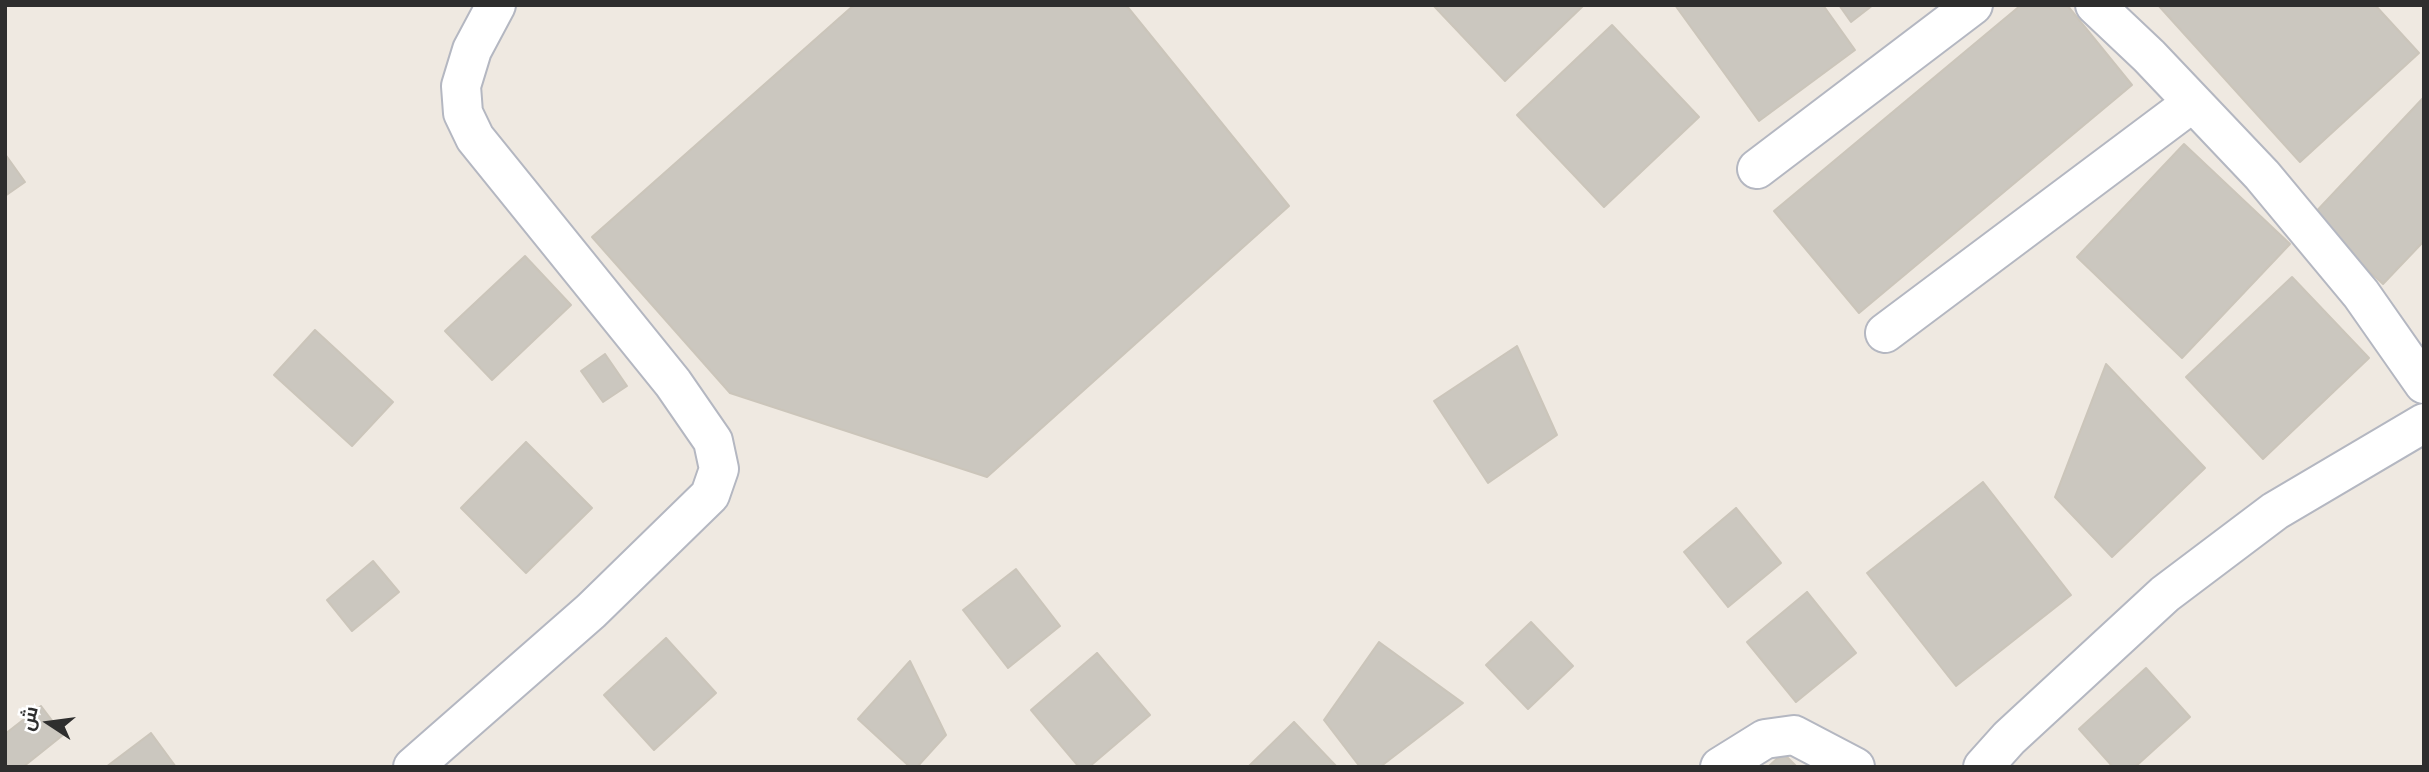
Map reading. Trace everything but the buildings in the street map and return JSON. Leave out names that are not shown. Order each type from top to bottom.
[{"type":"street","points":[[413,767],[601,601],[710,495],[719,469],[713,441],[673,383],[475,138],[463,113],[461,86],[472,51],[496,5]]},
{"type":"street","points":[[1757,169],[1973,5]]},
{"type":"street","points":[[2095,5],[2149,56],[2262,174],[2361,294],[2424,384]]},
{"type":"street","points":[[1885,332],[2192,103]]},
{"type":"street","points":[[1983,767],[2010,738],[2165,594],[2275,511],[2424,423]]},
{"type":"street","points":[[1720,767],[1765,739],[1794,735],[1855,767]]}]
